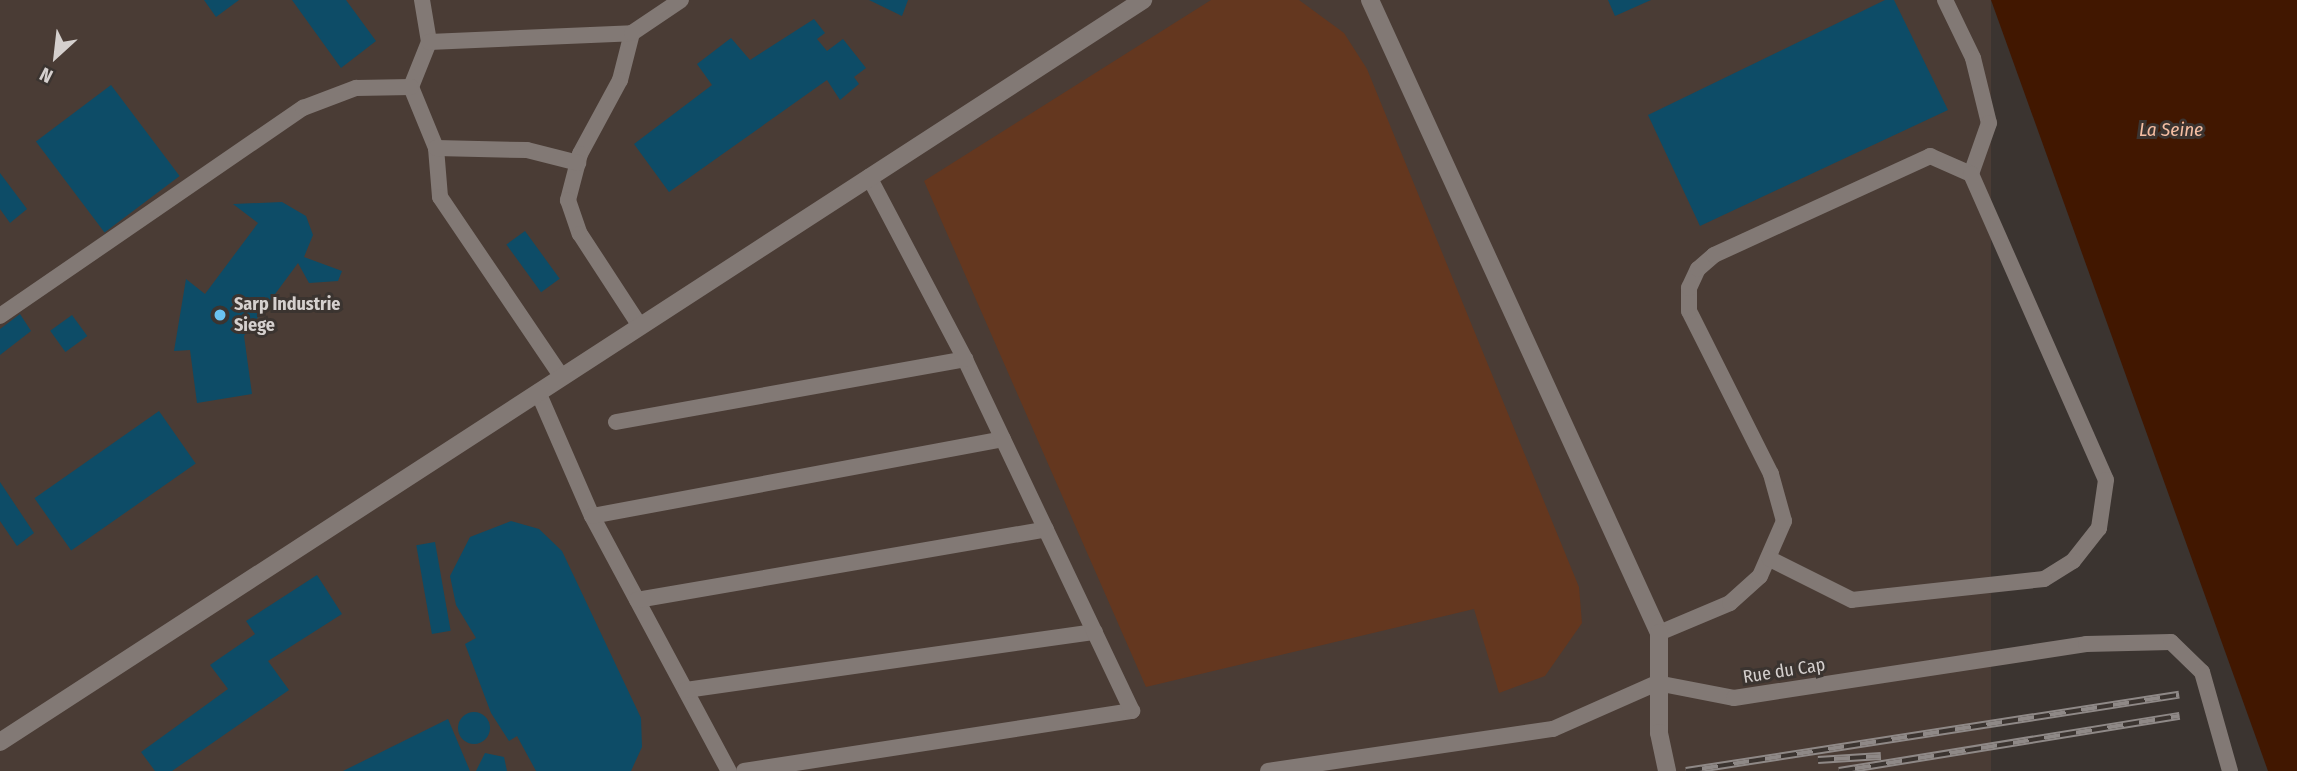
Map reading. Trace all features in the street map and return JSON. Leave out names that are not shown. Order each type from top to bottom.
[{"type":"street","points":[[0,743],[1143,0]]},
{"type":"street","points":[[1370,0],[1659,633],[1657,683],[1667,771]]},
{"type":"lane","points":[[422,0],[429,42],[411,87],[436,148],[440,197],[562,377]]},
{"type":"lane","points":[[429,42],[632,33],[681,0]]},
{"type":"lane","points":[[1945,0],[1973,58],[1989,123],[1971,174]]},
{"type":"lane","points":[[632,33],[620,80],[578,163],[568,200],[580,234],[640,326]]},
{"type":"lane","points":[[0,316],[303,108],[356,88],[411,87]]},
{"type":"lane","points":[[436,148],[527,150],[578,163]]},
{"type":"lane","points":[[1659,633],[1730,603],[1770,559],[1784,521],[1771,474],[1689,312],[1689,288],[1698,269],[1714,255],[1930,156],[1971,174],[2106,481],[2099,528],[2073,561],[2044,579],[1852,600],[1770,559]]},
{"type":"lane","points":[[744,771],[1132,711],[965,359],[869,177]]},
{"type":"lane","points":[[616,422],[965,359]]},
{"type":"lane","points":[[538,392],[592,516],[729,771]]},
{"type":"lane","points":[[592,516],[1003,439]]},
{"type":"lane","points":[[637,600],[1046,529]]},
{"type":"lane","points":[[686,690],[1095,632]]},
{"type":"lane","name":"Rue du Cap","points":[[1657,683],[1734,698],[2085,644],[2171,642],[2202,672],[2230,771]]},
{"type":"lane","points":[[1268,771],[1553,729],[1657,683]]},
{"type":"shaded area","points":[[0,0],[1991,0],[1991,771],[0,771]]},
{"type":"shaded area","points":[[1211,0],[1299,0],[1344,33],[1367,69],[1579,587],[1582,623],[1545,676],[1499,693],[1474,609],[1146,687],[924,181]]},
{"type":"water","name":"La Seine","points":[[1991,0],[2297,0],[2297,771],[2268,771]]},
{"type":"building","points":[[204,0],[239,0],[216,17]]},
{"type":"building","points":[[292,0],[346,0],[376,41],[341,68]]},
{"type":"building","points":[[869,0],[908,0],[902,16]]},
{"type":"building","points":[[1608,0],[1651,0],[1615,16]]},
{"type":"building","points":[[1885,0],[1894,0],[1948,110],[1700,226],[1648,115]]},
{"type":"building","points":[[814,19],[825,33],[817,39],[827,51],[843,39],[866,68],[854,77],[859,84],[840,100],[827,80],[669,192],[634,144],[712,85],[697,64],[731,38],[750,60]]},
{"type":"building","points":[[111,85],[180,176],[105,233],[36,142]]},
{"type":"building","points":[[0,173],[27,209],[10,223],[0,209]]},
{"type":"building","name":"Sarp Industrie Siege","points":[[282,202],[306,216],[313,235],[304,257],[342,271],[338,281],[309,283],[298,263],[244,336],[252,394],[197,403],[190,350],[174,351],[186,279],[205,294],[258,223],[233,204]]},
{"type":"building","points":[[525,231],[560,279],[541,292],[506,245]]},
{"type":"building","points":[[20,314],[31,331],[0,355],[0,329]]},
{"type":"building","points":[[72,315],[87,336],[65,352],[50,331]]},
{"type":"building","points":[[159,411],[196,463],[71,551],[34,498]]},
{"type":"building","points":[[0,482],[34,533],[17,546],[0,521]]},
{"type":"building","points":[[511,521],[539,529],[562,551],[641,718],[642,747],[631,771],[536,771],[517,736],[509,741],[491,713],[465,644],[476,638],[456,605],[450,576],[470,537]]},
{"type":"building","points":[[435,542],[451,631],[432,634],[416,545]]},
{"type":"building","points":[[317,575],[342,614],[268,661],[289,690],[172,771],[155,771],[141,752],[228,689],[210,665],[255,634],[246,621]]},
{"type":"building","points":[[474,712],[486,716],[490,728],[486,740],[474,744],[462,740],[458,728],[462,716]]},
{"type":"building","points":[[448,719],[470,771],[343,771]]},
{"type":"building","points":[[485,753],[504,757],[507,771],[476,771]]},
{"type":"railway","points":[[1686,771],[2179,695]]},
{"type":"railway","points":[[1839,771],[2180,716]]},
{"type":"railway","points":[[1818,760],[1881,756]]},
{"type":"place","name":"Sarp Industrie Siege","points":[[220,315]]}]
